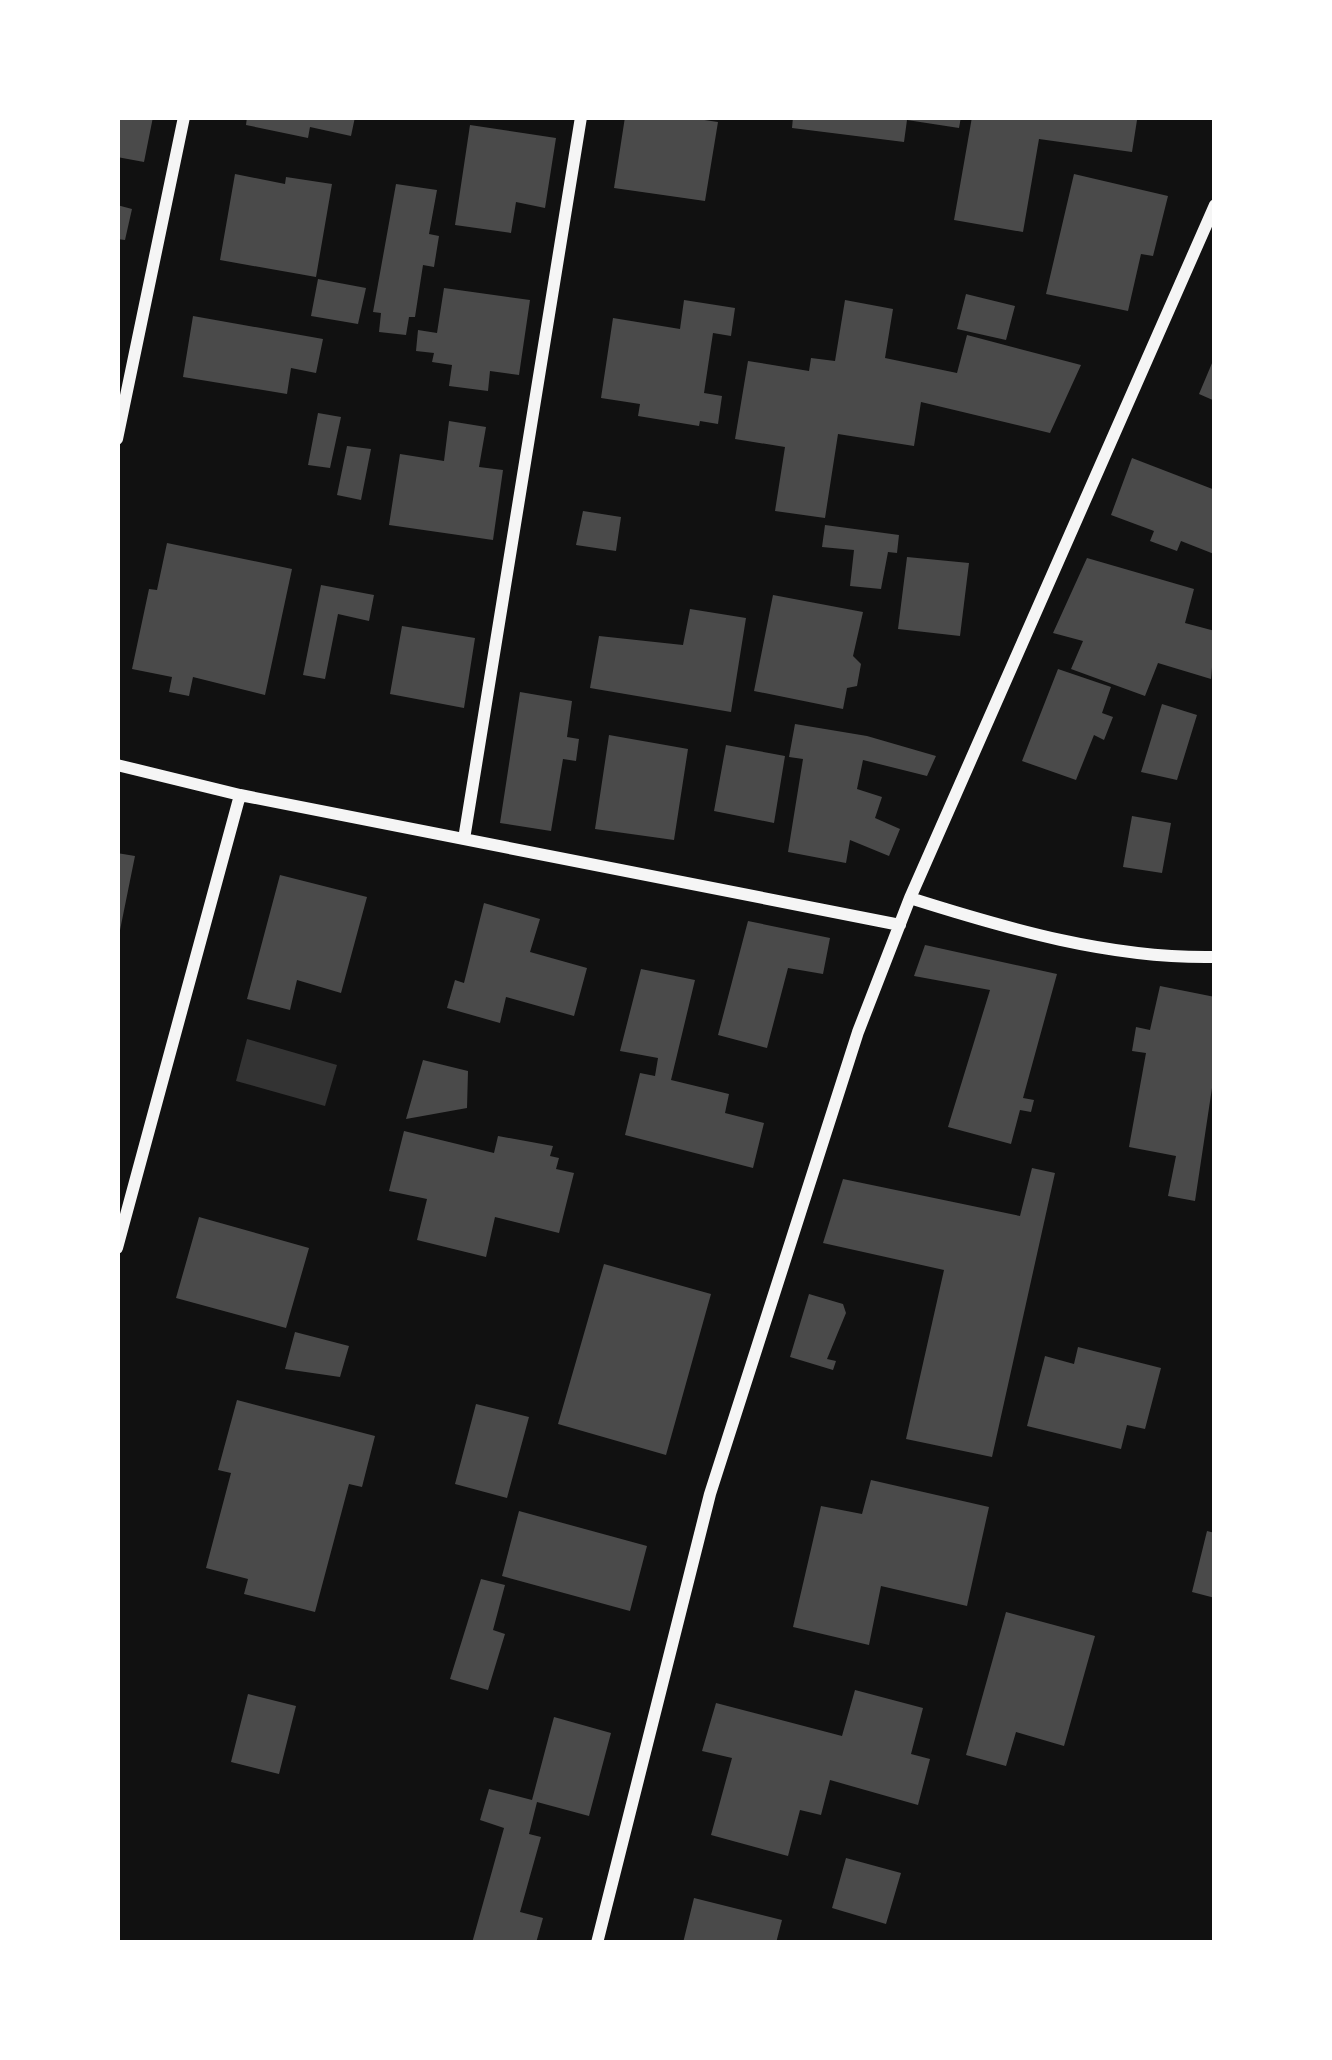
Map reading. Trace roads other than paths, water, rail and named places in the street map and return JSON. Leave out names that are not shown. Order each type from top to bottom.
[{"type":"street","points":[[117,439],[184,117]]},
{"type":"street","points":[[464,839],[581,117]]},
{"type":"street","points":[[597,1943],[710,1494],[834,1102],[910,898],[1215,205]]},
{"type":"street","points":[[117,766],[240,795],[900,925]]},
{"type":"street","points":[[117,1248],[240,795]]},
{"type":"street","points":[[910,898],[1081,944],[1153,955],[1215,957]]}]
